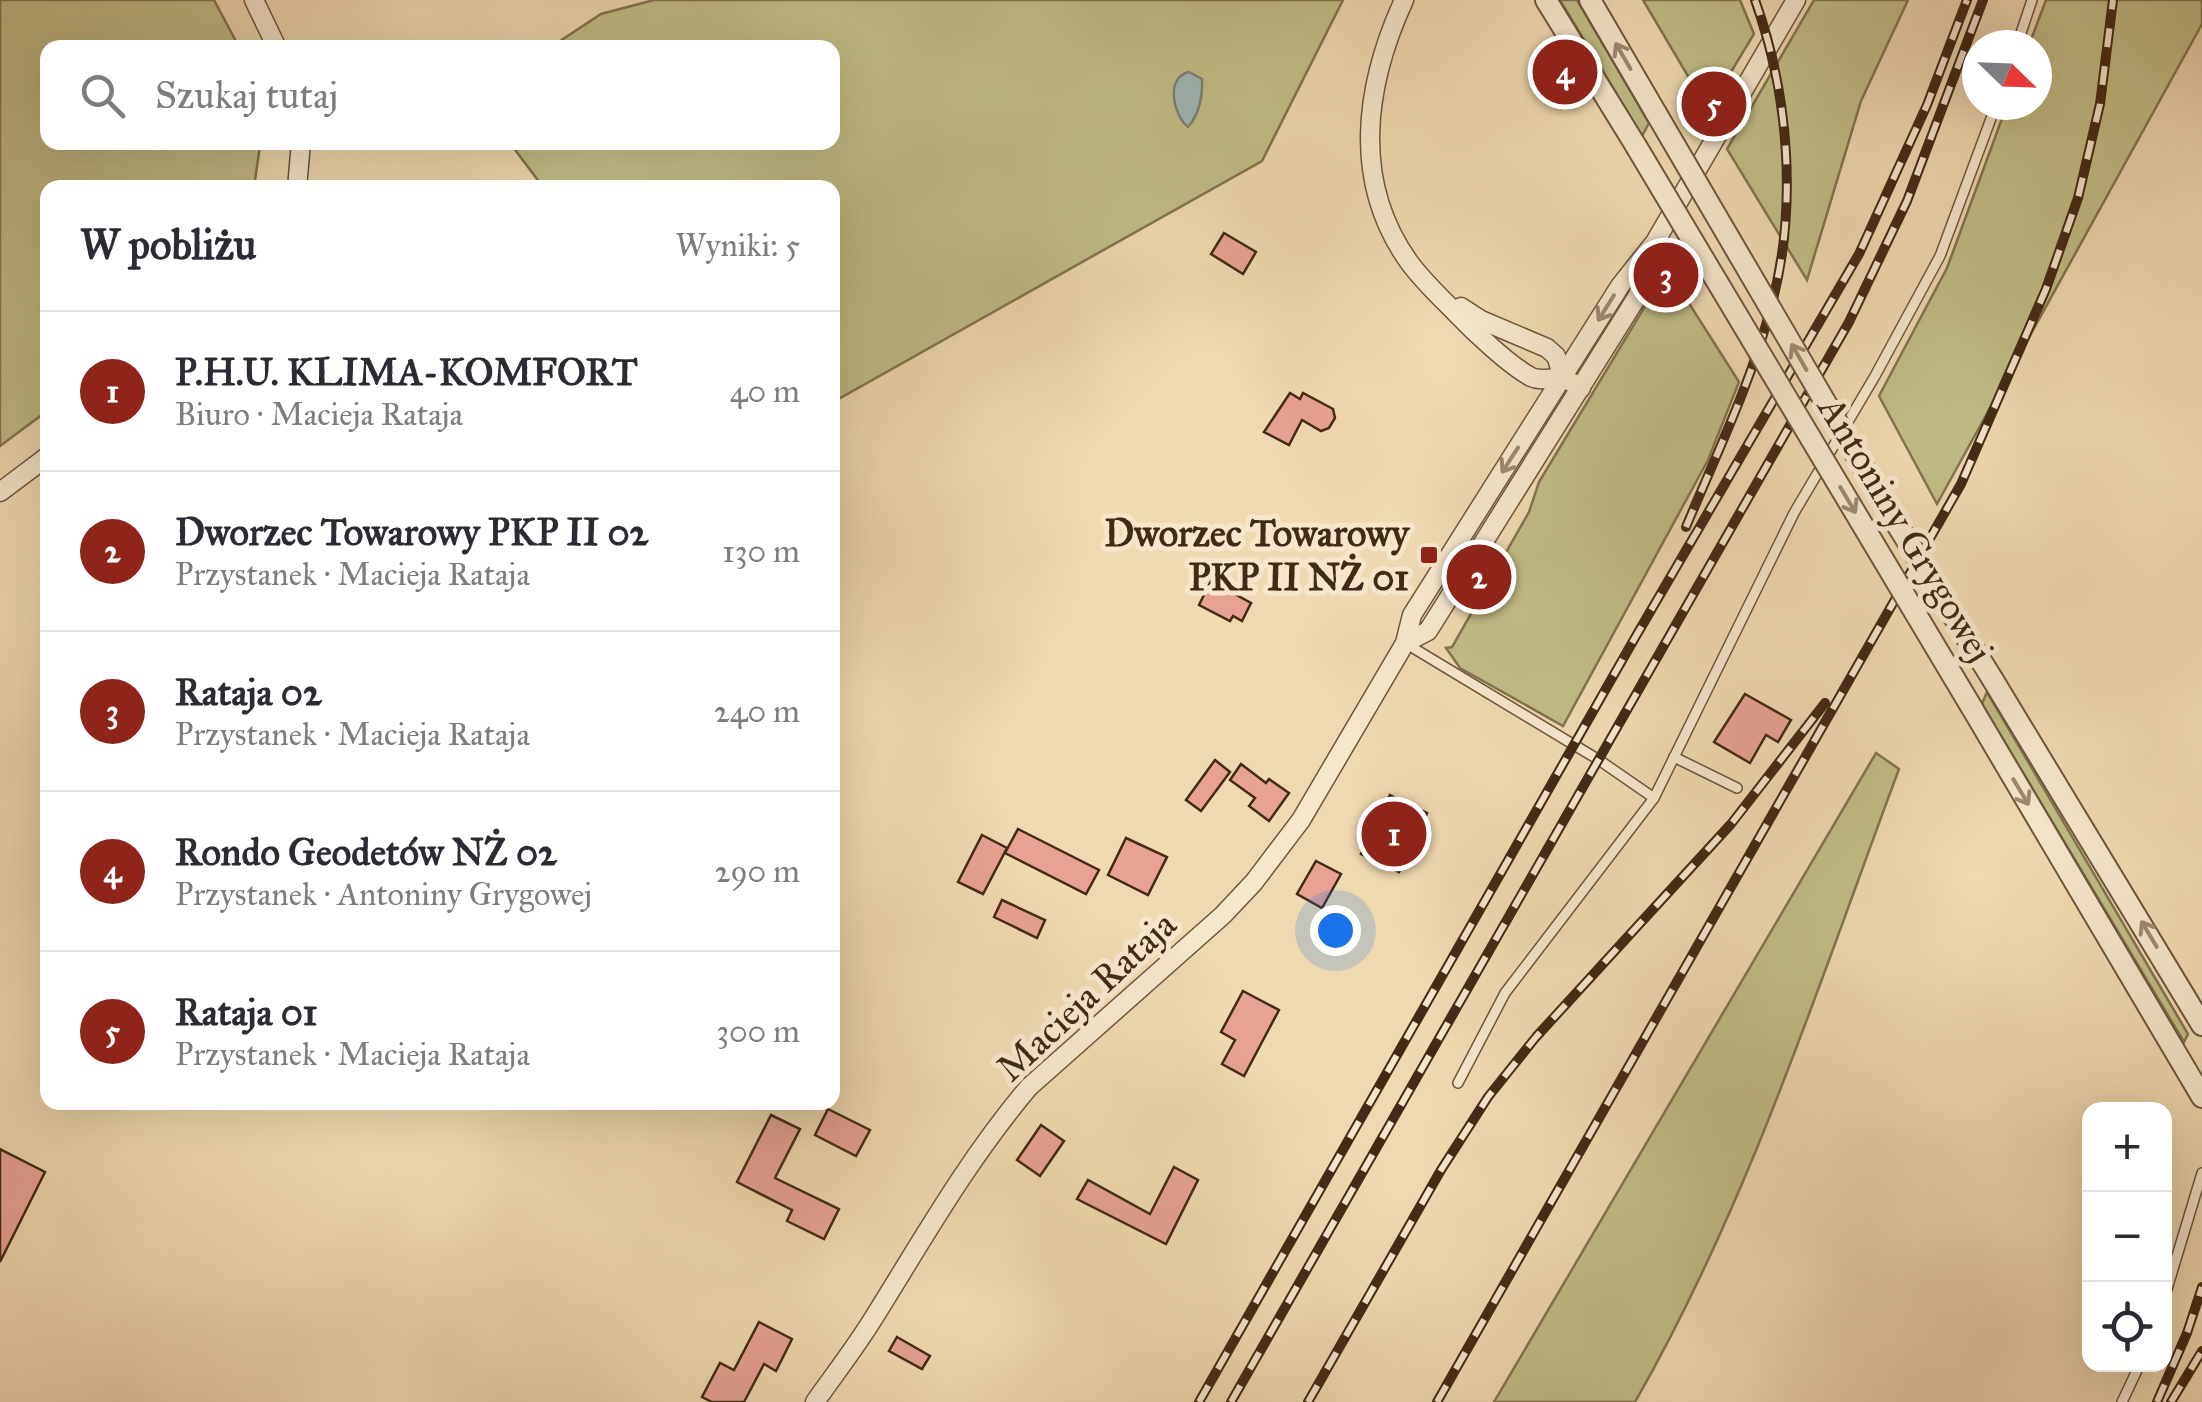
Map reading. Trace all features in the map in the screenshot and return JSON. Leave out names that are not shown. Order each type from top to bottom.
[{"type":"street","points":[[254,0],[274,40]]},
{"type":"street","points":[[1404,0],[1384,48],[1370,104],[1368,141],[1387,221],[1410,262],[1473,330],[1530,376],[1544,380],[1563,378],[1581,388]]},
{"type":"street","points":[[1384,48],[1419,0]]},
{"type":"street","name":"Antoniny Grygowej","points":[[1546,0],[2202,1097]]},
{"type":"street","name":"Antoniny Grygowej","points":[[1590,0],[1896,523],[2200,1021]]},
{"type":"street","name":"Macieja Rataja","points":[[815,1402],[870,1323],[972,1159],[1006,1114],[1029,1087],[1224,915],[1285,844],[1405,643],[1412,615],[1620,286],[1655,242],[1796,0]]},
{"type":"street","points":[[298,180],[300,150]]},
{"type":"street","name":"Macieja Rataja","points":[[1405,643],[1428,631],[1638,297],[1655,242]]},
{"type":"street","points":[[1429,286],[1481,320],[1547,348],[1556,356],[1563,378]]},
{"type":"street","points":[[0,492],[40,462]]},
{"type":"lane","points":[[2021,30],[2032,0]]},
{"type":"lane","points":[[1458,1082],[1505,993],[1654,798],[1794,513],[1876,376],[1940,256],[1990,120]]},
{"type":"lane","points":[[1405,643],[1599,760],[1654,798]]},
{"type":"lane","points":[[1674,757],[1737,788]]},
{"type":"lane","points":[[2169,1282],[2202,1173]]},
{"type":"lane","points":[[2122,1402],[2136,1372]]},
{"type":"shaded area","points":[[0,0],[214,0],[235,40],[40,40],[40,150],[259,150],[255,180],[40,180],[40,416],[0,446]]},
{"type":"shaded area","points":[[654,0],[1343,0],[1262,161],[840,398],[840,180],[538,180],[515,150],[840,150],[840,40],[562,40],[601,14]]},
{"type":"shaded area","points":[[1560,0],[1577,0],[1649,123],[1642,136]]},
{"type":"shaded area","points":[[1643,0],[1740,0],[1754,34],[1708,110]]},
{"type":"shaded area","points":[[1814,0],[1908,0],[1861,101],[1807,280],[1727,149]]},
{"type":"shaded area","points":[[2046,0],[2202,0],[2202,24],[1937,504],[1879,396],[1947,268],[2001,120],[2052,120],[2052,30],[2035,30]]},
{"type":"shaded area","points":[[1671,275],[1739,382],[1708,460],[1563,726],[1460,668],[1446,648],[1452,647],[1529,512],[1539,482],[1656,288],[1660,290]]},
{"type":"shaded area","points":[[1987,692],[2188,1034],[2184,1042],[1982,704]]},
{"type":"shaded area","points":[[1876,753],[1899,769],[1810,1011],[1748,1171],[1676,1326],[1635,1402],[1494,1402]]},
{"type":"water","points":[[1189,72],[1202,79],[1202,85],[1198,111],[1188,127],[1175,106],[1174,88],[1181,75]]},
{"type":"building","points":[[1224,233],[1256,252],[1243,274],[1211,254]]},
{"type":"building","points":[[1290,393],[1300,399],[1303,393],[1333,409],[1335,418],[1329,428],[1321,431],[1302,420],[1289,445],[1264,432]]},
{"type":"building","points":[[1211,581],[1251,603],[1242,621],[1233,616],[1230,621],[1199,605]]},
{"type":"building","points":[[1745,694],[1791,720],[1778,742],[1766,735],[1750,763],[1714,742]]},
{"type":"building","points":[[1215,760],[1230,772],[1201,811],[1186,800]]},
{"type":"building","points":[[1241,764],[1266,783],[1269,779],[1289,793],[1269,821],[1249,806],[1255,798],[1230,780]]},
{"type":"building","points":[[1390,795],[1427,813],[1399,872],[1361,854]]},
{"type":"building","points":[[1018,829],[1099,870],[1086,894],[1005,853]]},
{"type":"building","points":[[982,835],[1007,848],[983,894],[958,882]]},
{"type":"building","points":[[1126,838],[1167,857],[1148,895],[1108,875]]},
{"type":"building","points":[[1316,861],[1341,874],[1322,908],[1297,894]]},
{"type":"building","points":[[1002,900],[1045,920],[1037,938],[994,917]]},
{"type":"building","points":[[1243,991],[1279,1010],[1244,1076],[1222,1064],[1235,1040],[1221,1032]]},
{"type":"building","points":[[828,1110],[870,1130],[856,1156],[815,1135]]},
{"type":"building","points":[[771,1115],[800,1129],[775,1178],[839,1209],[824,1239],[787,1221],[792,1210],[737,1182]]},
{"type":"building","points":[[1041,1125],[1064,1141],[1040,1176],[1017,1160]]},
{"type":"building","points":[[0,1149],[45,1172],[0,1262]]},
{"type":"building","points":[[1174,1167],[1198,1180],[1166,1244],[1077,1199],[1088,1180],[1150,1214]]},
{"type":"building","points":[[759,1322],[792,1339],[776,1371],[764,1364],[744,1402],[712,1402],[702,1397],[720,1363],[734,1370]]},
{"type":"building","points":[[897,1337],[930,1356],[922,1369],[889,1351]]},
{"type":"railway","points":[[1686,527],[1754,363],[1771,307],[1785,231],[1787,191],[1782,113],[1767,36],[1755,0]]},
{"type":"railway","points":[[1199,1402],[1859,254],[1927,105],[1967,0]]},
{"type":"railway","points":[[1231,1402],[1849,322],[1907,201],[1983,0]]},
{"type":"railway","points":[[1437,1402],[1961,484],[2046,289],[2078,198],[2100,104],[2113,0]]},
{"type":"railway","points":[[1308,1402],[1441,1170],[1488,1097],[1536,1037],[1731,824],[1825,703]]},
{"type":"railway","points":[[2157,1402],[2202,1287]]},
{"type":"railway","points":[[2171,1402],[2202,1351]]},
{"type":"place","name":"Rondo Geodetów NŻ 02","points":[[1565,72]]},
{"type":"place","name":"Rataja 01","points":[[1714,104]]},
{"type":"place","name":"Rataja 02","points":[[1666,275]]},
{"type":"place","name":"Dworzec Towarowy PKP II NŻ 01","points":[[1429,555]]},
{"type":"place","name":"Dworzec Towarowy PKP II 02","points":[[1479,577]]},
{"type":"place","name":"P.H.U. KLIMA-KOMFORT","points":[[1394,834]]}]
